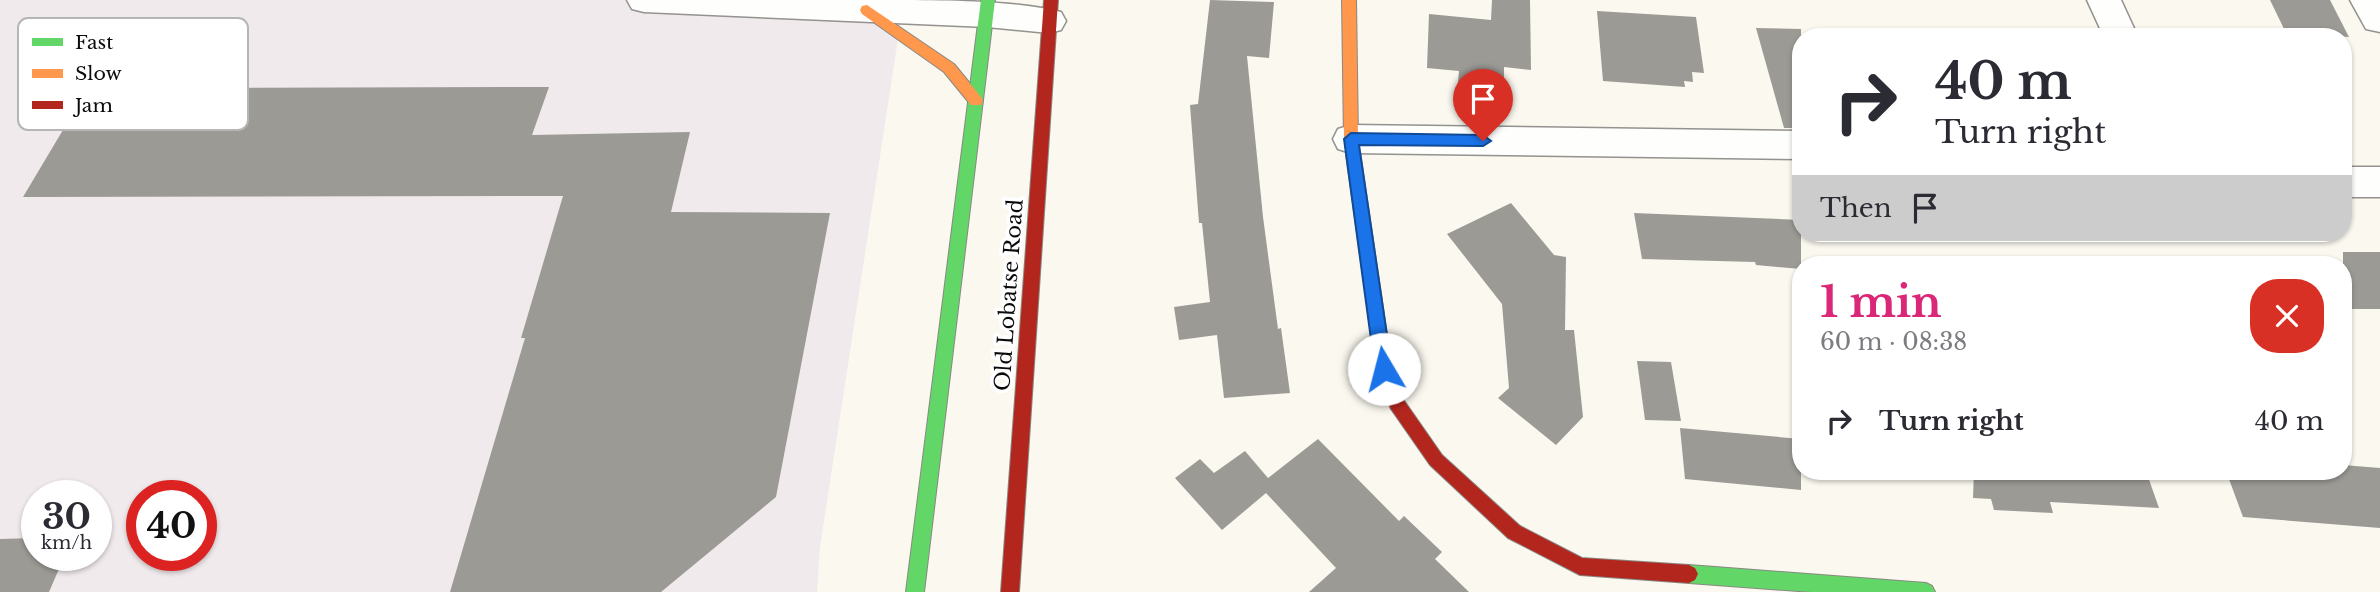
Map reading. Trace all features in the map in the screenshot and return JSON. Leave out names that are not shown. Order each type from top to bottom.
[{"type":"main road","points":[[867,10],[900,0]]},
{"type":"main road","points":[[1349,0],[1351,139],[1384,369],[1399,408],[1436,460],[1514,532],[1580,566],[1926,592]]},
{"type":"main road","points":[[915,592],[987,8]]},
{"type":"main road","points":[[867,10],[949,68],[976,101]]},
{"type":"main road","name":"Old Lobatse Road","points":[[1010,592],[1050,10]]},
{"type":"street","points":[[644,0],[867,10],[1050,10]]},
{"type":"street","points":[[2104,0],[2117,28]]},
{"type":"street","points":[[1351,139],[1792,145]]},
{"type":"street","points":[[2352,181],[2380,182]]},
{"type":"shaded area","points":[[0,0],[904,0],[820,547],[817,592],[0,592]]},
{"type":"building","points":[[1210,0],[1274,2],[1269,58],[1247,56],[1263,217],[1278,329],[1281,328],[1290,393],[1224,398],[1217,335],[1179,340],[1174,307],[1210,302],[1202,223],[1199,223],[1190,105],[1198,104]]},
{"type":"building","points":[[1492,0],[1530,0],[1531,70],[1504,67],[1504,87],[1458,82],[1459,71],[1427,68],[1429,14],[1491,20]]},
{"type":"building","points":[[2270,0],[2330,0],[2344,28],[2284,28]]},
{"type":"building","points":[[1597,11],[1696,17],[1704,73],[1692,72],[1693,82],[1684,81],[1685,87],[1603,81]]},
{"type":"building","points":[[1756,28],[1792,29],[1792,128],[1784,128]]},
{"type":"building","points":[[549,87],[532,135],[690,132],[671,212],[830,213],[776,497],[661,592],[450,592],[525,338],[521,338],[563,196],[23,197],[63,130],[248,130],[248,88]]},
{"type":"building","points":[[1511,203],[1554,255],[1566,257],[1565,330],[1574,330],[1583,417],[1556,445],[1498,398],[1509,388],[1502,304],[1447,234]]},
{"type":"building","points":[[1634,213],[1792,220],[1792,242],[1801,242],[1801,256],[1792,256],[1792,268],[1756,265],[1755,262],[1642,259]]},
{"type":"building","points":[[2343,252],[2380,252],[2380,309],[2352,309],[2352,256],[2343,256]]},
{"type":"building","points":[[1637,361],[1671,362],[1681,421],[1645,420]]},
{"type":"building","points":[[1680,428],[1792,438],[1792,480],[1801,480],[1801,490],[1685,479]]},
{"type":"building","points":[[1318,439],[1399,521],[1404,516],[1442,552],[1435,559],[1469,592],[1309,592],[1336,568],[1266,493],[1222,530],[1175,478],[1200,459],[1214,473],[1245,451],[1268,478]]},
{"type":"building","points":[[2352,466],[2380,468],[2380,528],[2243,517],[2229,480],[2352,480]]},
{"type":"building","points":[[1974,480],[2149,480],[2159,508],[2050,502],[2053,513],[1994,510],[1991,499],[1973,498]]},
{"type":"building","points":[[21,538],[21,571],[58,571],[49,592],[0,592],[0,539]]},
{"type":"traffic: fast","points":[[915,592],[988,0]]},
{"type":"traffic: fast","points":[[1689,574],[1926,592]]},
{"type":"traffic: slow","points":[[1349,0],[1351,139],[1384,369],[1397,404]]},
{"type":"traffic: slow","points":[[867,10],[949,68],[976,101]]},
{"type":"traffic: jam","points":[[1010,592],[1051,0]]},
{"type":"traffic: jam","points":[[1397,404],[1436,460],[1514,532],[1580,566],[1689,574]]},
{"type":"route","points":[[1384,369],[1351,139],[1483,141]]}]
